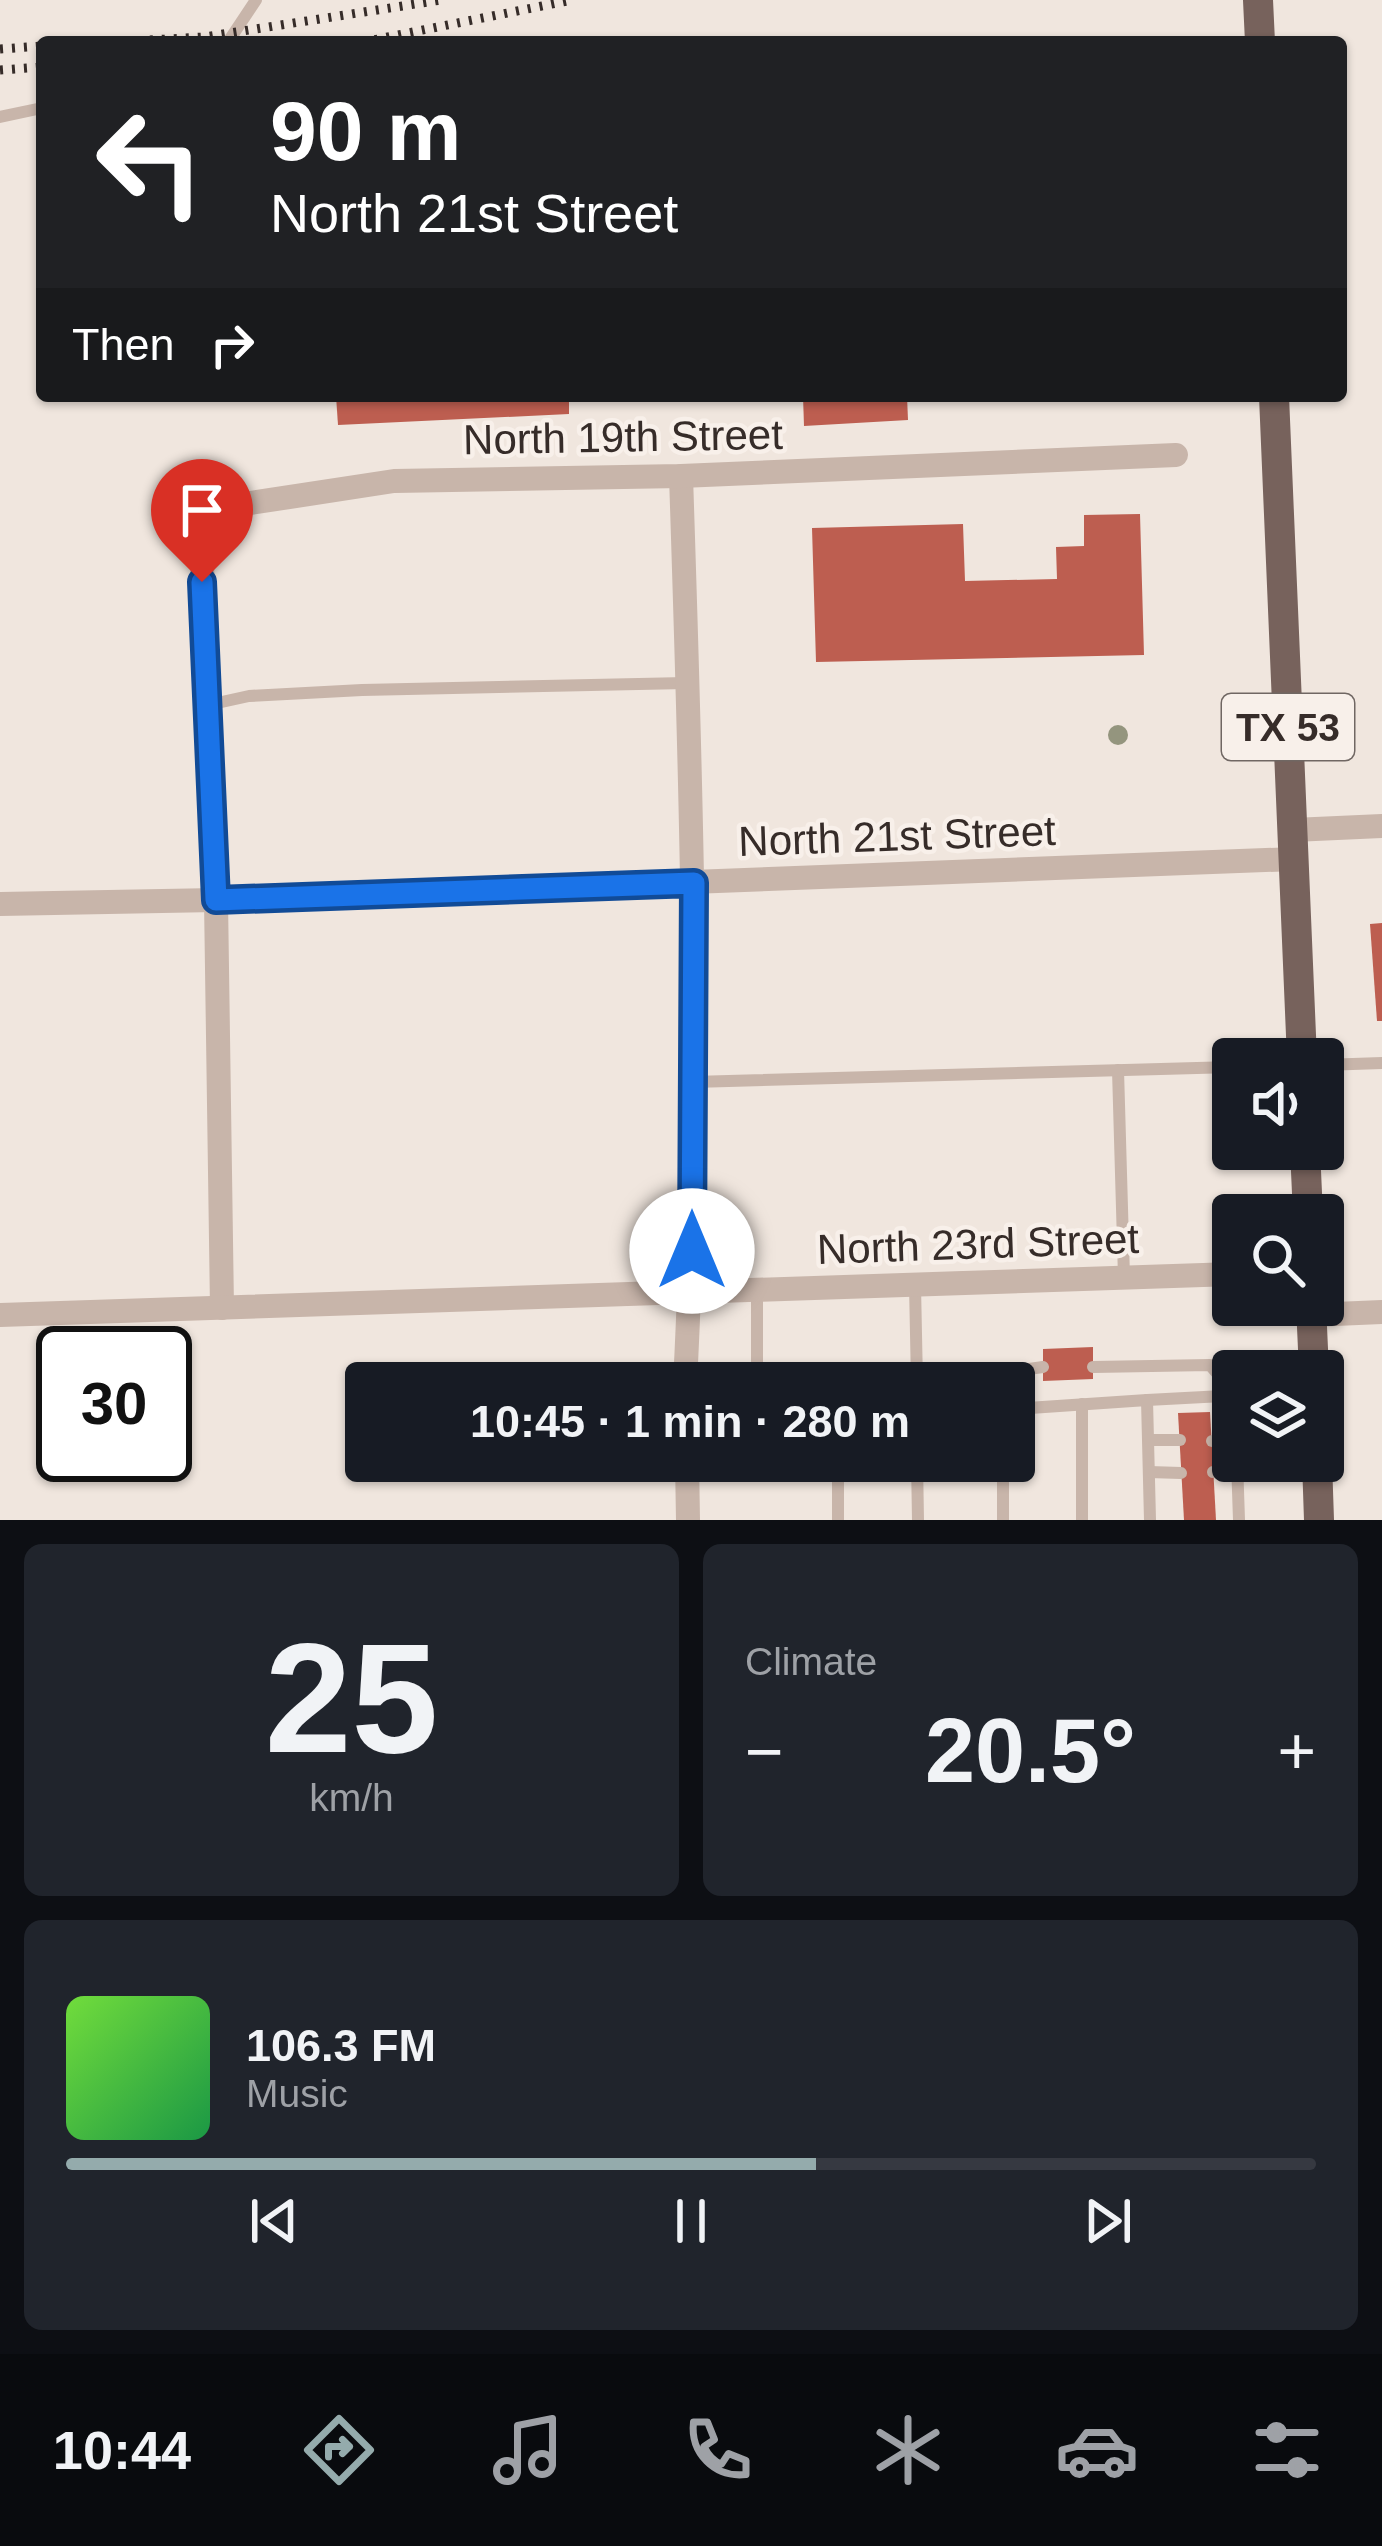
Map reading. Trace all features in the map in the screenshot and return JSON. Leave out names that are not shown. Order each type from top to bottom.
[{"type":"main road","name":"TX 53","points":[[1274,402],[1301,1038]]},
{"type":"main road","points":[[1317,1482],[1318,1520]]},
{"type":"street","name":"North 19th Street","points":[[208,705],[201,541],[218,508],[394,481],[680,476],[1176,455]]},
{"type":"street","points":[[680,476],[694,883],[692,1293],[687,1362]]},
{"type":"street","points":[[208,705],[222,1308]]},
{"type":"street","name":"North 21st Street","points":[[0,904],[694,883],[1293,844],[1382,826]]},
{"type":"street","name":"North 23rd Street","points":[[0,1315],[1212,1275]]},
{"type":"street","points":[[1344,1311],[1382,1312]]},
{"type":"street","points":[[687,1482],[688,1520]]},
{"type":"lane","points":[[232,36],[256,0]]},
{"type":"lane","points":[[0,117],[36,108]]},
{"type":"lane","points":[[208,705],[249,696],[362,690],[688,683]]},
{"type":"lane","points":[[1344,1064],[1382,1063]]},
{"type":"lane","points":[[693,1082],[1212,1068]]},
{"type":"lane","points":[[1118,1070],[1124,1278]]},
{"type":"lane","points":[[915,1285],[917,1362]]},
{"type":"lane","points":[[757,1291],[757,1362]]},
{"type":"lane","points":[[1035,1368],[1043,1367]]},
{"type":"lane","points":[[1093,1367],[1212,1367]]},
{"type":"lane","points":[[1035,1407],[1212,1397]]},
{"type":"lane","points":[[1147,1400],[1150,1520]]},
{"type":"lane","points":[[1082,1404],[1082,1520]]},
{"type":"lane","points":[[1148,1440],[1180,1440]]},
{"type":"lane","points":[[1149,1472],[1181,1473]]},
{"type":"lane","points":[[838,1482],[838,1520]]},
{"type":"lane","points":[[917,1482],[918,1520]]},
{"type":"lane","points":[[1003,1482],[1003,1520]]},
{"type":"lane","points":[[1238,1482],[1239,1520]]},
{"type":"building","points":[[336,402],[569,402],[569,414],[338,425]]},
{"type":"building","points":[[803,402],[907,402],[908,420],[804,426]]},
{"type":"building","points":[[1140,514],[1144,655],[816,662],[812,528],[963,524],[965,581],[1057,579],[1056,547],[1084,546],[1084,515]]},
{"type":"building","points":[[1382,923],[1382,1021],[1377,1021],[1370,924]]},
{"type":"building","points":[[1093,1347],[1093,1379],[1043,1381],[1043,1349]]},
{"type":"building","points":[[1210,1412],[1216,1520],[1184,1520],[1178,1413]]},
{"type":"railway","points":[[210,36],[441,0]]},
{"type":"railway","points":[[393,36],[572,0]]},
{"type":"railway","points":[[0,49],[36,46]]},
{"type":"railway","points":[[0,70],[36,67]]},
{"type":"route","points":[[202,582],[216,900],[694,883],[692,1251]]}]
